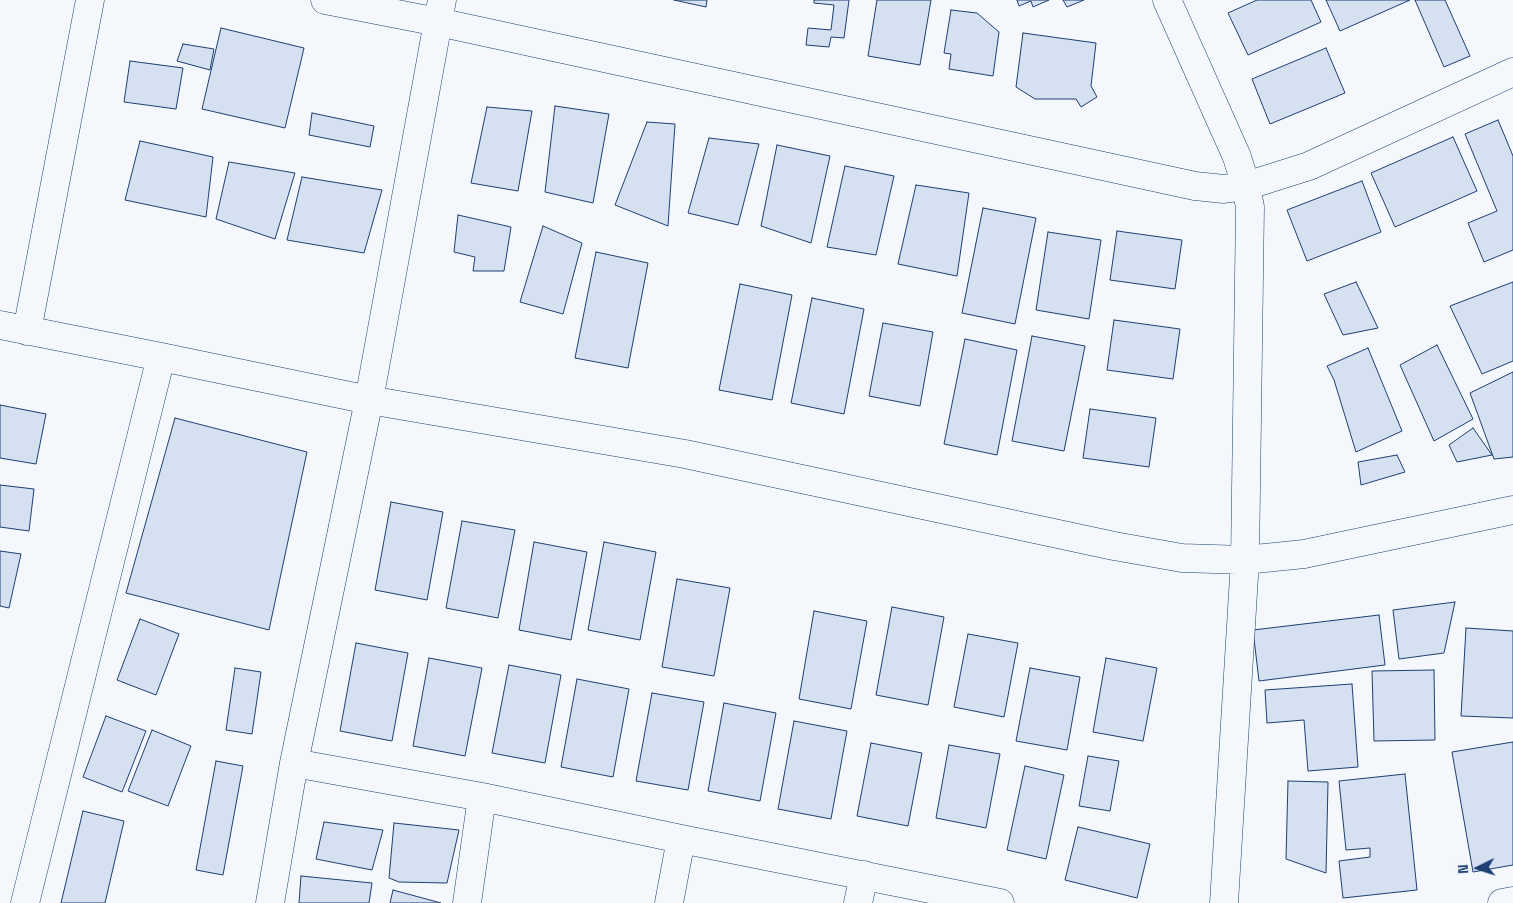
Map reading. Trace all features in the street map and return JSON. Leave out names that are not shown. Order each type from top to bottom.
[{"type":"street","points":[[27,331],[90,0]]},
{"type":"street","points":[[325,0],[440,11],[1195,186],[1224,189],[1246,186],[1309,166],[1513,72]]},
{"type":"street","points":[[1168,0],[1237,157],[1250,207],[1244,560],[1224,903]]},
{"type":"street","points":[[270,903],[294,763],[369,400],[440,11]]},
{"type":"street","points":[[0,325],[161,356],[369,400],[685,454],[1114,546],[1182,558],[1244,560],[1304,554],[1513,510]]},
{"type":"street","points":[[25,903],[161,356]]},
{"type":"street","points":[[294,763],[482,797],[1000,903]]},
{"type":"street","points":[[467,903],[482,797]]},
{"type":"street","points":[[669,903],[681,839]]},
{"type":"street","points":[[858,903],[864,875]]},
{"type":"street","points":[[1502,903],[1513,901]]},
{"type":"building","points":[[674,0],[707,0],[706,7]]},
{"type":"building","points":[[814,0],[849,0],[844,38],[831,37],[829,47],[806,45],[808,28],[831,30],[834,5],[814,3]]},
{"type":"building","points":[[877,0],[931,0],[920,65],[868,56]]},
{"type":"building","points":[[1017,0],[1049,0],[1033,7],[1031,1],[1019,6]]},
{"type":"building","points":[[1063,0],[1084,0],[1067,7]]},
{"type":"building","points":[[1257,0],[1311,0],[1321,22],[1248,55],[1228,13]]},
{"type":"building","points":[[1326,0],[1410,0],[1340,31]]},
{"type":"building","points":[[1415,0],[1445,0],[1470,56],[1444,67]]},
{"type":"building","points":[[951,10],[977,13],[999,32],[993,76],[949,69],[951,54],[944,53]]},
{"type":"building","points":[[221,28],[304,48],[285,128],[202,109]]},
{"type":"building","points":[[1023,33],[1096,43],[1091,86],[1097,97],[1081,107],[1076,99],[1035,99],[1016,87]]},
{"type":"building","points":[[183,44],[214,49],[210,70],[177,61]]},
{"type":"building","points":[[1326,48],[1345,93],[1270,124],[1252,79]]},
{"type":"building","points":[[130,61],[183,68],[176,109],[124,102]]},
{"type":"building","points":[[555,106],[609,114],[593,203],[545,192]]},
{"type":"building","points":[[487,107],[532,111],[518,191],[471,183]]},
{"type":"building","points":[[312,113],[374,126],[370,147],[309,135]]},
{"type":"building","points":[[1498,120],[1513,156],[1513,250],[1484,262],[1468,223],[1497,211],[1465,134]]},
{"type":"building","points":[[647,122],[675,124],[668,226],[615,205]]},
{"type":"building","points":[[1453,137],[1477,191],[1395,227],[1371,173]]},
{"type":"building","points":[[709,138],[759,144],[738,225],[688,213]]},
{"type":"building","points":[[140,141],[213,157],[206,217],[125,200]]},
{"type":"building","points":[[777,145],[830,156],[811,243],[761,226]]},
{"type":"building","points":[[229,162],[295,173],[275,239],[216,219]]},
{"type":"building","points":[[845,166],[894,176],[876,255],[827,247]]},
{"type":"building","points":[[302,177],[382,190],[364,253],[287,240]]},
{"type":"building","points":[[1362,181],[1381,232],[1307,261],[1287,210]]},
{"type":"building","points":[[916,185],[969,193],[957,276],[898,264]]},
{"type":"building","points":[[983,208],[1036,218],[1015,324],[962,313]]},
{"type":"building","points":[[458,215],[511,227],[504,271],[473,271],[475,257],[454,252]]},
{"type":"building","points":[[543,226],[582,243],[563,314],[520,302]]},
{"type":"building","points":[[1117,231],[1182,240],[1175,289],[1110,280]]},
{"type":"building","points":[[1048,232],[1101,240],[1089,319],[1036,310]]},
{"type":"building","points":[[596,252],[648,263],[628,368],[575,358]]},
{"type":"building","points":[[1356,282],[1378,328],[1343,335],[1324,294]]},
{"type":"building","points":[[1513,282],[1513,361],[1482,374],[1450,306]]},
{"type":"building","points":[[740,284],[792,295],[772,400],[719,390]]},
{"type":"building","points":[[812,298],[864,309],[844,414],[791,403]]},
{"type":"building","points":[[1114,320],[1180,329],[1173,379],[1107,370]]},
{"type":"building","points":[[883,323],[933,332],[920,406],[869,396]]},
{"type":"building","points":[[1032,336],[1085,346],[1064,451],[1012,441]]},
{"type":"building","points":[[965,339],[1017,350],[997,455],[944,444]]},
{"type":"building","points":[[1437,345],[1473,419],[1434,441],[1400,365]]},
{"type":"building","points":[[1368,348],[1402,431],[1356,452],[1334,380],[1327,366]]},
{"type":"building","points":[[1513,372],[1513,457],[1494,459],[1470,393]]},
{"type":"building","points":[[0,405],[46,414],[36,464],[0,458]]},
{"type":"building","points":[[1090,409],[1156,418],[1149,467],[1083,458]]},
{"type":"building","points":[[175,418],[307,452],[269,630],[126,593]]},
{"type":"building","points":[[1473,428],[1492,455],[1457,462],[1449,445]]},
{"type":"building","points":[[1397,455],[1405,472],[1361,485],[1358,462]]},
{"type":"building","points":[[0,485],[34,489],[29,531],[0,527]]},
{"type":"building","points":[[391,502],[443,512],[427,600],[375,590]]},
{"type":"building","points":[[462,521],[515,530],[498,618],[446,608]]},
{"type":"building","points":[[534,542],[587,552],[571,640],[519,630]]},
{"type":"building","points":[[604,542],[656,552],[640,640],[588,630]]},
{"type":"building","points":[[0,551],[21,554],[9,608],[0,606]]},
{"type":"building","points":[[677,579],[730,588],[714,676],[662,667]]},
{"type":"building","points":[[1455,602],[1444,653],[1399,659],[1393,610]]},
{"type":"building","points":[[892,607],[944,617],[928,705],[876,695]]},
{"type":"building","points":[[814,611],[867,621],[851,709],[799,699]]},
{"type":"building","points":[[1379,615],[1385,665],[1259,681],[1253,630]]},
{"type":"building","points":[[140,619],[179,634],[156,695],[117,680]]},
{"type":"building","points":[[1466,628],[1513,631],[1513,718],[1461,716]]},
{"type":"building","points":[[968,634],[1018,643],[1004,717],[954,707]]},
{"type":"building","points":[[356,643],[408,653],[392,741],[340,731]]},
{"type":"building","points":[[429,658],[482,668],[465,756],[413,746]]},
{"type":"building","points":[[1106,658],[1157,668],[1143,741],[1093,732]]},
{"type":"building","points":[[509,665],[561,675],[545,763],[492,753]]},
{"type":"building","points":[[235,668],[261,672],[252,734],[226,730]]},
{"type":"building","points":[[1030,668],[1080,677],[1067,750],[1016,741]]},
{"type":"building","points":[[1434,670],[1435,740],[1374,741],[1372,671]]},
{"type":"building","points":[[577,679],[629,689],[613,777],[561,767]]},
{"type":"building","points":[[1352,684],[1358,767],[1308,771],[1304,720],[1267,723],[1265,690]]},
{"type":"building","points":[[652,693],[704,702],[688,790],[636,781]]},
{"type":"building","points":[[724,703],[776,713],[760,801],[708,791]]},
{"type":"building","points":[[106,716],[146,731],[122,792],[83,777]]},
{"type":"building","points":[[794,721],[847,731],[831,819],[778,809]]},
{"type":"building","points":[[152,730],[191,746],[168,806],[128,791]]},
{"type":"building","points":[[1513,742],[1513,865],[1473,872],[1452,752]]},
{"type":"building","points":[[871,743],[922,753],[908,826],[857,816]]},
{"type":"building","points":[[949,745],[1000,754],[986,828],[936,818]]},
{"type":"building","points":[[1088,756],[1119,761],[1110,811],[1079,806]]},
{"type":"building","points":[[216,761],[243,766],[223,875],[196,870]]},
{"type":"building","points":[[1025,766],[1064,775],[1046,859],[1007,850]]},
{"type":"building","points":[[1405,774],[1417,890],[1343,898],[1339,861],[1370,857],[1370,848],[1346,850],[1339,781]]},
{"type":"building","points":[[1288,781],[1328,782],[1326,873],[1286,859]]},
{"type":"building","points":[[83,811],[124,821],[105,903],[61,903]]},
{"type":"building","points":[[324,822],[383,830],[372,870],[316,859]]},
{"type":"building","points":[[394,823],[459,830],[447,883],[399,882],[389,878]]},
{"type":"building","points":[[1078,827],[1150,844],[1137,898],[1065,880]]},
{"type":"building","points":[[301,876],[372,883],[369,903],[299,903]]},
{"type":"building","points":[[393,890],[441,903],[390,903]]}]
